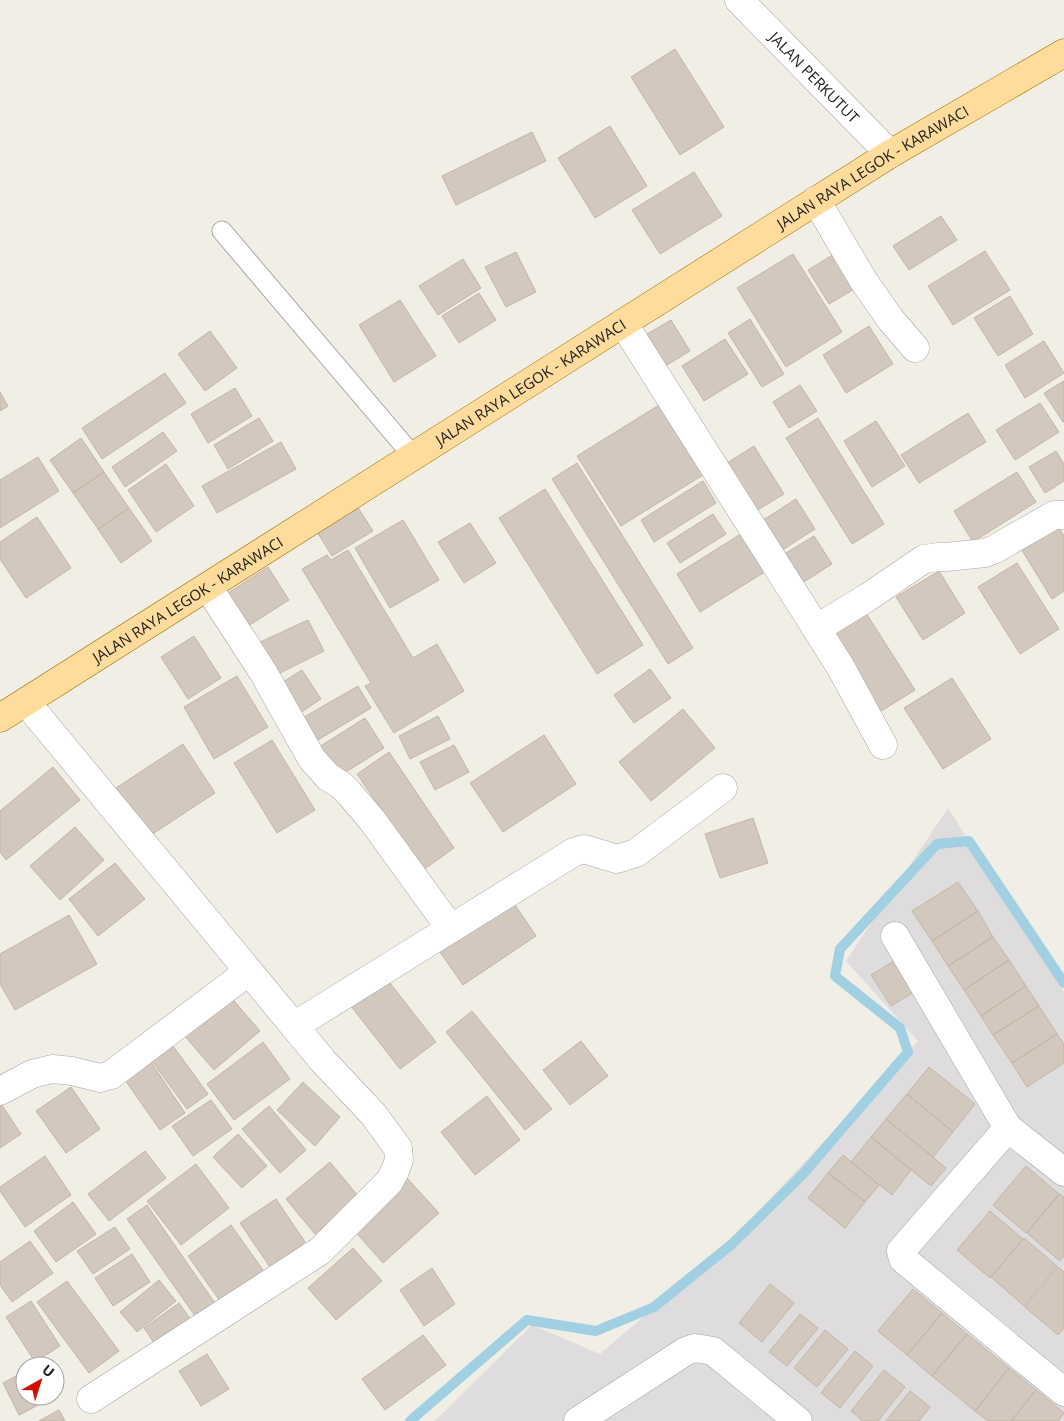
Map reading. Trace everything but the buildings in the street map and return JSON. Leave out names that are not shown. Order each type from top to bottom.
[{"type":"main road","name":"JALAN RAYA LEGOK - KARAWACI","points":[[0,718],[816,200],[890,154],[1064,53]]},
{"type":"street","name":"JALAN PERKUTUT","points":[[739,0],[890,154]]},
{"type":"street","points":[[816,200],[863,280],[891,320],[916,348]]},
{"type":"street","points":[[623,323],[840,666],[883,745]]},
{"type":"street","points":[[816,629],[924,559],[996,549],[1054,515],[1064,515]]},
{"type":"street","points":[[208,587],[263,672],[312,759],[328,777],[341,785],[349,793],[372,820],[451,929]]},
{"type":"street","points":[[26,702],[248,972],[323,1061],[373,1114],[398,1148],[399,1160],[389,1182],[320,1251],[91,1400]]},
{"type":"street","points":[[294,1026],[574,852],[584,849],[617,859],[636,853],[723,788]]},
{"type":"street","points":[[895,936],[1008,1128],[1064,1172]]},
{"type":"street","points":[[0,1091],[32,1074],[52,1069],[72,1071],[100,1078],[111,1075],[248,972]]},
{"type":"street","points":[[1008,1128],[901,1251],[902,1256],[903,1259],[1064,1392]]},
{"type":"street","points":[[578,1421],[686,1351],[696,1348],[713,1351],[798,1421]]},
{"type":"lane","points":[[222,232],[414,456]]},
{"type":"shaded area","points":[[948,808],[1064,992],[1064,1421],[434,1421],[532,1325],[600,1354],[726,1246],[918,1041],[846,961]]},
{"type":"waterway","points":[[410,1421],[527,1320],[596,1331],[654,1307],[732,1244],[803,1174],[908,1052],[900,1028],[835,976],[840,949],[937,844],[969,841],[1064,983]]}]
